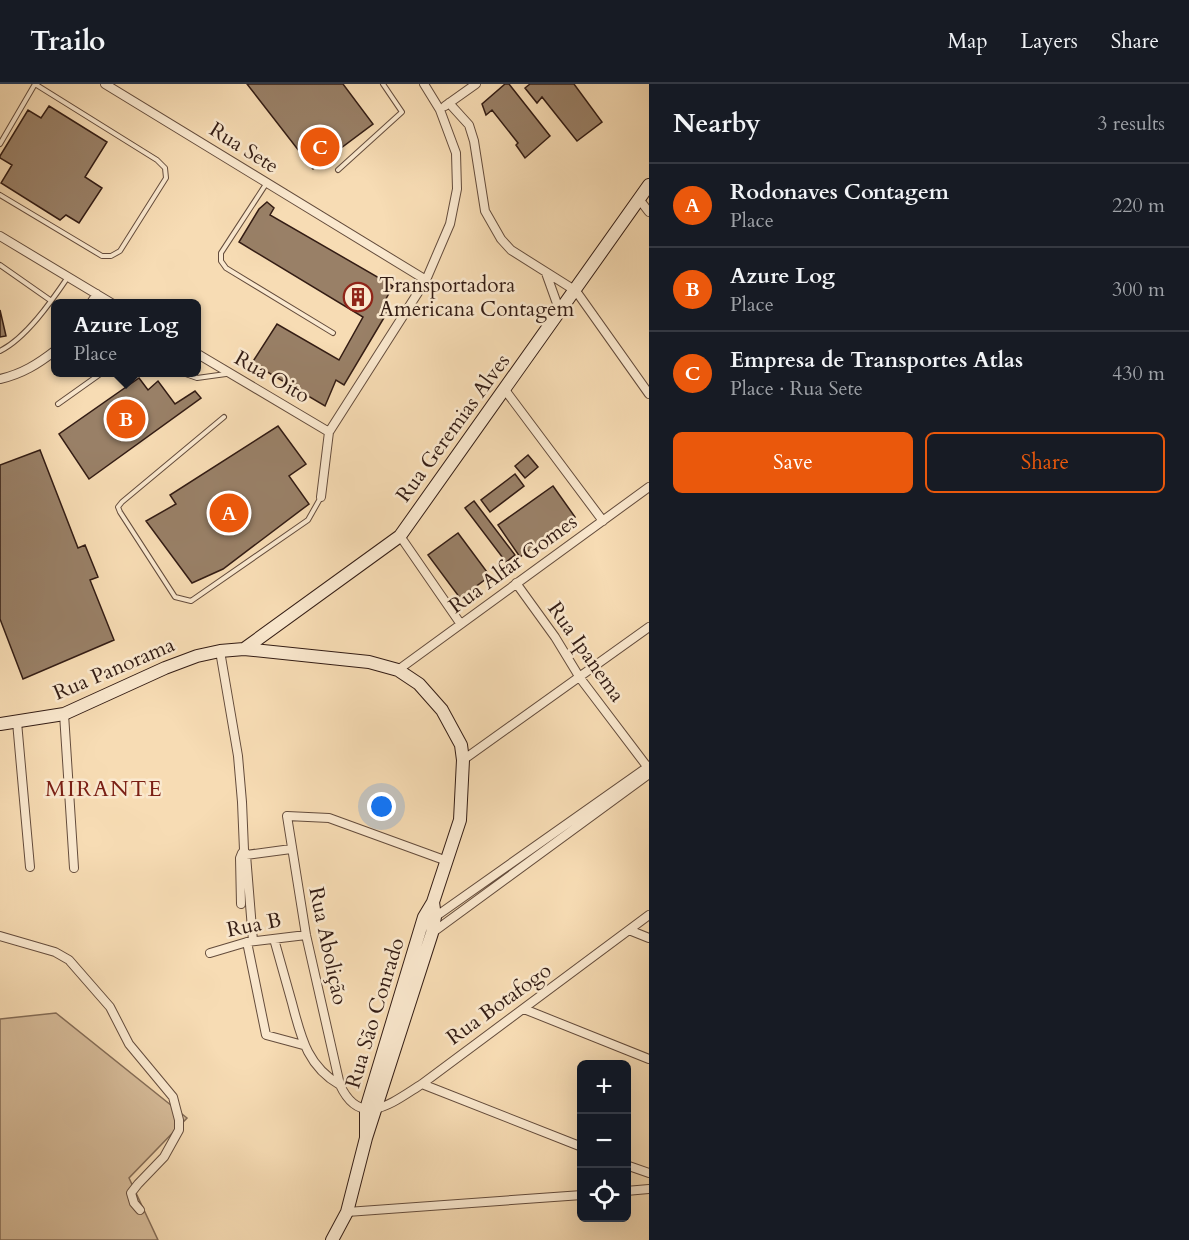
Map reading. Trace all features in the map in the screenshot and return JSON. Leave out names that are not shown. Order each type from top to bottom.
[{"type":"street","name":"Rua Sete","points":[[105,84],[426,280]]},
{"type":"street","points":[[321,497],[329,432],[426,280],[450,224],[457,189],[456,153],[440,110],[424,84]]},
{"type":"street","points":[[440,110],[476,84]]},
{"type":"street","points":[[449,103],[469,125],[474,141],[482,198],[491,224],[501,239],[546,273],[576,291],[649,394]]},
{"type":"street","name":"Rua Geremias Alves","points":[[244,649],[400,536],[649,185]]},
{"type":"street","points":[[639,199],[649,212]]},
{"type":"street","points":[[0,236],[106,299]]},
{"type":"street","points":[[546,273],[560,312]]},
{"type":"street","points":[[93,299],[97,294]]},
{"type":"street","points":[[0,379],[32,368],[51,354]]},
{"type":"street","name":"Rua Oito","points":[[201,356],[329,432]]},
{"type":"street","points":[[505,390],[603,521]]},
{"type":"street","name":"Rua Alfar Gomes","points":[[398,670],[649,487]]},
{"type":"street","points":[[400,536],[460,623]]},
{"type":"street","name":"Rua Ipanema","points":[[516,583],[580,678],[649,769]]},
{"type":"street","points":[[463,760],[649,627]]},
{"type":"street","name":"Rua Panorama","points":[[0,724],[64,714],[197,656],[244,649]]},
{"type":"street","name":"Rua São Conrado","points":[[244,649],[369,662],[398,670],[419,684],[442,710],[460,745],[463,760],[460,820],[371,1110],[347,1212],[332,1240]]},
{"type":"street","points":[[220,651],[238,756],[250,941],[266,1035],[303,1045]]},
{"type":"street","points":[[64,714],[74,868]]},
{"type":"street","points":[[17,722],[30,867]]},
{"type":"street","points":[[430,917],[565,830],[649,769]]},
{"type":"street","name":"Rua Abolição","points":[[371,1110],[350,1101],[340,1084],[306,934],[287,816],[329,818],[447,861]]},
{"type":"street","points":[[426,932],[480,898],[565,830]]},
{"type":"street","points":[[241,904],[240,858],[245,853],[291,849]]},
{"type":"street","points":[[474,890],[480,898]]},
{"type":"street","name":"Rua Botafogo","points":[[371,1110],[386,1107],[422,1084],[649,915]]},
{"type":"street","points":[[629,930],[649,938]]},
{"type":"street","name":"Rua B","points":[[210,953],[250,941],[306,934]]},
{"type":"street","points":[[0,936],[55,952],[69,960],[110,1007],[129,1044],[173,1097],[179,1130],[164,1157],[131,1193],[134,1203],[140,1210]]},
{"type":"street","name":"Rua Abolição","points":[[274,939],[303,1045],[318,1068],[328,1078],[340,1084]]},
{"type":"street","points":[[524,1009],[649,1059]]},
{"type":"street","points":[[422,1084],[577,1145]]},
{"type":"street","points":[[631,1166],[649,1173]]},
{"type":"street","points":[[631,1191],[649,1190]]},
{"type":"street","points":[[347,1212],[577,1195]]},
{"type":"lane","points":[[0,144],[35,84],[158,160],[165,168],[166,178],[120,251],[111,256],[102,256],[0,195]]},
{"type":"lane","points":[[338,170],[402,112],[383,84]]},
{"type":"lane","points":[[267,183],[221,253],[221,261],[226,268],[333,333]]},
{"type":"lane","points":[[0,265],[50,300]]},
{"type":"lane","points":[[0,351],[11,346],[21,336],[68,277]]},
{"type":"lane","points":[[194,377],[230,374]]},
{"type":"lane","points":[[58,404],[97,377]]},
{"type":"lane","points":[[224,417],[118,507],[175,597],[190,601],[308,520],[321,497]]},
{"type":"shaded area","points":[[56,1013],[187,1118],[129,1178],[158,1240],[0,1240],[0,1019]]},
{"type":"building","points":[[247,84],[343,84],[373,124],[313,169]]},
{"type":"building","points":[[505,84],[509,84],[550,136],[525,158],[516,145],[518,143],[492,110],[486,115],[482,104]]},
{"type":"building","points":[[530,84],[574,84],[602,122],[577,141],[542,97],[537,103],[525,88]]},
{"type":"building","points":[[49,106],[107,142],[85,177],[102,188],[79,223],[66,215],[60,220],[1,183],[12,165],[0,156],[28,110],[41,118]]},
{"type":"building","name":"Transportadora Americana Contagem","points":[[267,202],[274,208],[270,215],[393,286],[381,308],[388,311],[344,385],[336,380],[325,406],[252,363],[277,324],[339,360],[363,317],[239,242],[259,209]]},
{"type":"building","points":[[0,310],[6,336],[0,337]]},
{"type":"building","points":[[139,378],[148,390],[158,381],[175,404],[195,391],[201,398],[89,479],[59,434]]},
{"type":"building","points":[[278,426],[306,464],[289,476],[309,504],[223,569],[192,583],[146,521],[176,504],[170,495]]},
{"type":"building","points":[[40,450],[78,548],[85,545],[98,577],[90,580],[114,640],[23,679],[0,619],[0,465]]},
{"type":"building","points":[[528,455],[538,467],[525,478],[515,466]]},
{"type":"building","points":[[515,474],[524,486],[490,512],[481,500]]},
{"type":"building","points":[[553,486],[575,517],[520,557],[498,525]]},
{"type":"building","points":[[474,501],[515,555],[506,562],[465,508]]},
{"type":"building","points":[[458,533],[490,576],[460,598],[428,555]]},
{"type":"place","name":"Empresa de Transportes Atlas","points":[[320,147]]},
{"type":"place","name":"Transportadora Americana Contagem","points":[[358,297]]},
{"type":"place","name":"Azure Log","points":[[126,419]]},
{"type":"place","name":"Rodonaves Contagem","points":[[229,513]]},
{"type":"district","name":"MIRANTE","points":[[104,789]]}]
